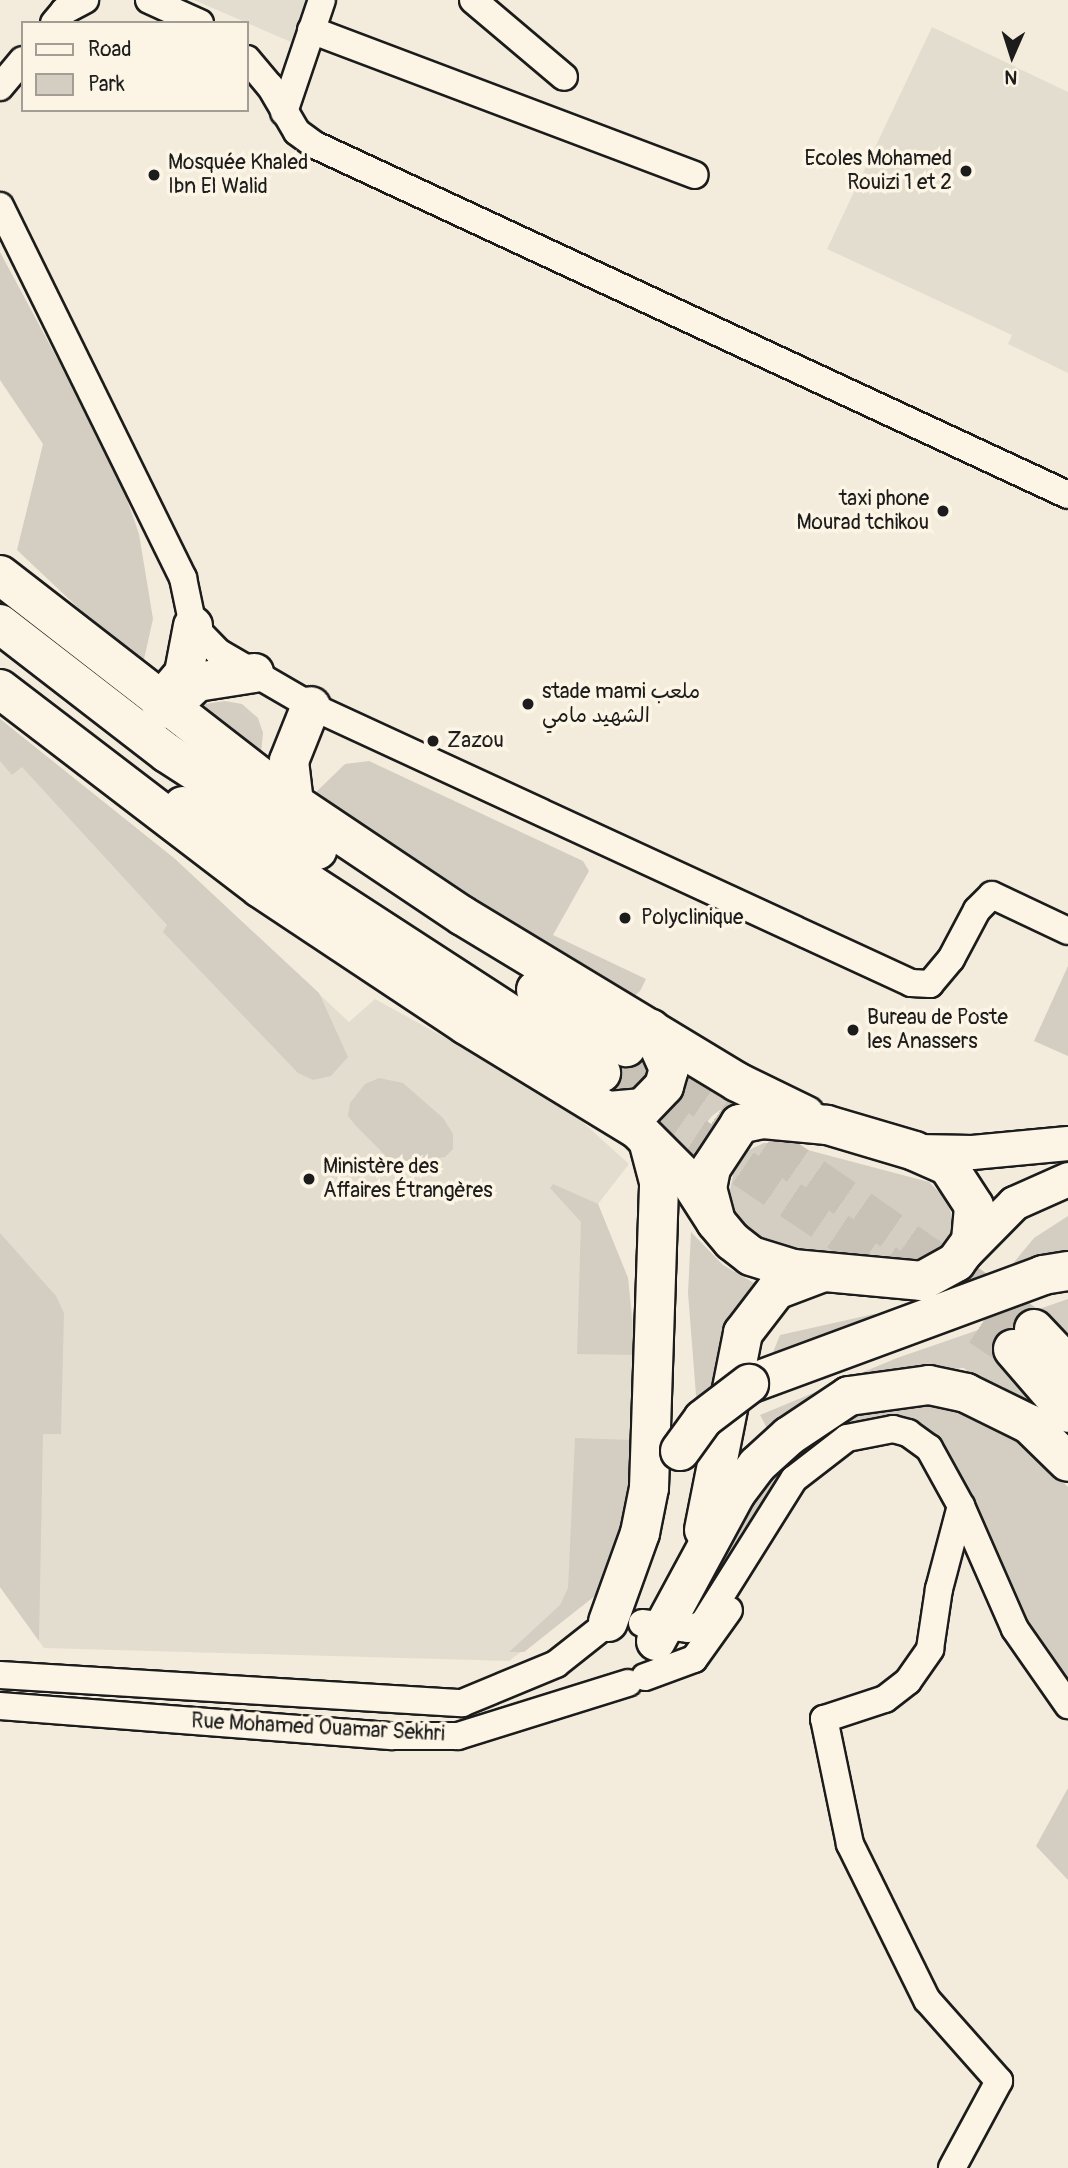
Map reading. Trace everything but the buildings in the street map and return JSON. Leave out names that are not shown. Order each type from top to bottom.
[{"type":"highway","points":[[0,575],[164,706],[294,803],[463,916],[626,1050]]},
{"type":"highway","points":[[7,624],[167,752],[626,1050],[737,1082],[827,1125]]},
{"type":"highway","points":[[164,706],[184,673],[194,626]]},
{"type":"highway","points":[[164,706],[197,682],[254,673]]},
{"type":"highway","points":[[0,689],[260,888],[466,1025],[609,1111],[701,1175],[716,1222],[751,1256],[821,1273],[922,1281],[956,1262],[971,1241],[974,1206],[948,1166],[915,1151],[827,1125],[789,1119],[740,1124],[701,1175],[663,1216],[659,1234]]},
{"type":"highway","points":[[294,803],[289,761],[311,706]]},
{"type":"highway","points":[[62,738],[626,1050],[669,1069],[664,1086],[643,1108],[609,1111]]},
{"type":"highway","points":[[631,1623],[649,1488],[659,1234],[659,1182],[648,1140]]},
{"type":"highway","points":[[631,1623],[680,1451],[703,1419],[749,1384],[1043,1275],[1068,1271]]},
{"type":"highway","points":[[692,1573],[743,1333],[776,1290],[821,1273]]},
{"type":"highway","points":[[1068,1364],[1023,1339],[1068,1413]]},
{"type":"highway","points":[[631,1623],[692,1573],[737,1493],[757,1465],[789,1436],[849,1396],[929,1385],[966,1393],[1029,1424],[1068,1462]]},
{"type":"main road","points":[[915,1151],[972,1152],[1068,1143]]},
{"type":"main road","points":[[956,1262],[1014,1203],[1068,1179]]},
{"type":"street","points":[[56,21],[64,11],[85,0]]},
{"type":"street","points":[[149,0],[196,21]]},
{"type":"street","points":[[284,112],[322,0]]},
{"type":"street","points":[[472,0],[564,77]]},
{"type":"street","points":[[312,30],[695,175]]},
{"type":"street","points":[[248,60],[297,132],[315,145],[1068,495]]},
{"type":"street","points":[[0,87],[21,62]]},
{"type":"street","points":[[0,206],[183,578],[194,626],[218,652],[311,706],[911,983],[930,984],[951,959],[977,910],[992,895],[1068,931]]},
{"type":"street","points":[[0,1675],[462,1703],[556,1664],[631,1623],[693,1628],[711,1617],[789,1486],[826,1454],[862,1433],[893,1429],[908,1433],[929,1448],[961,1506],[1015,1629],[1068,1705]]},
{"type":"street","name":"Rue Mohamed Ouamar Sekhri","points":[[0,1706],[393,1736],[458,1736],[683,1665],[703,1651],[826,1454]]},
{"type":"street","points":[[952,2168],[999,2081],[927,2000],[849,1844],[824,1719],[885,1699],[908,1681],[930,1648],[939,1589],[961,1506]]},
{"type":"street","points":[[631,1623],[657,1661],[636,1680],[617,1683],[599,1671],[592,1651],[631,1623]]},
{"type":"shaded area","points":[[194,0],[306,0],[291,42],[248,23],[248,21]]},
{"type":"shaded area","name":"Ecoles Mohamed Rouizi 1 et 2","points":[[932,27],[1068,92],[1068,373],[1008,344],[1012,335],[827,249]]},
{"type":"shaded area","name":"Ministère des Affaires Étrangères","points":[[0,719],[175,859],[349,1022],[375,999],[558,1100],[629,1164],[598,1204],[628,1278],[636,1347],[627,1524],[596,1595],[509,1661],[44,1648],[0,1587]]},
{"type":"green space","points":[[0,252],[116,468],[139,534],[153,619],[142,668],[17,550],[43,444],[0,380]]},
{"type":"green space","points":[[225,701],[242,704],[258,718],[263,733],[261,754],[198,705]]},
{"type":"green space","points":[[0,719],[175,859],[319,993],[348,1057],[331,1076],[313,1080],[298,1073],[163,932],[167,925],[22,767],[12,775],[0,761]]},
{"type":"green space","points":[[369,761],[583,861],[589,871],[553,935],[646,979],[640,991],[632,998],[313,795],[345,764]]},
{"type":"green space","points":[[1068,966],[1068,1056],[1034,1041]]},
{"type":"green space","points":[[676,1059],[739,1096],[712,1116],[683,1154],[647,1114]]},
{"type":"green space","points":[[379,1078],[403,1083],[443,1118],[453,1134],[453,1149],[445,1157],[405,1163],[387,1157],[355,1125],[348,1116],[350,1103],[365,1084]]},
{"type":"green space","points":[[764,1143],[785,1144],[929,1182],[944,1197],[953,1217],[952,1235],[921,1267],[768,1253],[744,1239],[728,1201],[735,1164],[745,1152]]},
{"type":"green space","points":[[553,1184],[598,1204],[628,1278],[635,1355],[577,1354],[581,1222],[550,1188]]},
{"type":"green space","points":[[1068,1216],[1068,1258],[1001,1278],[1034,1238]]},
{"type":"green space","points":[[691,1232],[723,1265],[754,1283],[729,1318],[714,1390],[697,1408],[688,1293]]},
{"type":"green space","points":[[0,1233],[56,1296],[64,1313],[61,1434],[43,1434],[39,1641],[0,1587]]},
{"type":"green space","points":[[1068,1299],[1068,1348],[1006,1365],[1068,1439],[1004,1394],[1004,1387],[972,1376],[964,1368],[899,1373],[770,1434],[760,1415],[897,1358]]},
{"type":"green space","points":[[905,1313],[769,1362],[780,1335],[874,1314]]},
{"type":"green space","points":[[919,1403],[954,1406],[1017,1439],[1068,1487],[1068,1694],[1040,1650],[956,1471],[883,1419],[837,1431],[810,1453],[701,1621],[686,1616],[745,1498],[807,1441],[852,1416]]},
{"type":"green space","points":[[575,1438],[631,1440],[627,1524],[596,1595],[524,1652],[509,1652],[560,1605],[568,1588]]},
{"type":"green space","points":[[1068,1788],[1068,1880],[1036,1846]]},
{"type":"tunnel","points":[[626,1047],[1034,1329]]},
{"type":"tunnel","points":[[601,1073],[1013,1349]]},
{"type":"place","name":"Ecoles Mohamed Rouizi 1 et 2","points":[[966,171]]},
{"type":"place","name":"Mosquée Khaled Ibn El Walid","points":[[154,175]]},
{"type":"place","name":"taxi phone Mourad tchikou","points":[[943,511]]},
{"type":"place","name":"stade mami ملعب الشهيد مامي","points":[[528,704]]},
{"type":"place","name":"Zazou","points":[[433,741]]},
{"type":"place","name":"Polyclinique","points":[[625,918]]},
{"type":"place","name":"Bureau de Poste les Anassers","points":[[853,1030]]},
{"type":"place","name":"Ministère des Affaires Étrangères","points":[[309,1179]]}]
